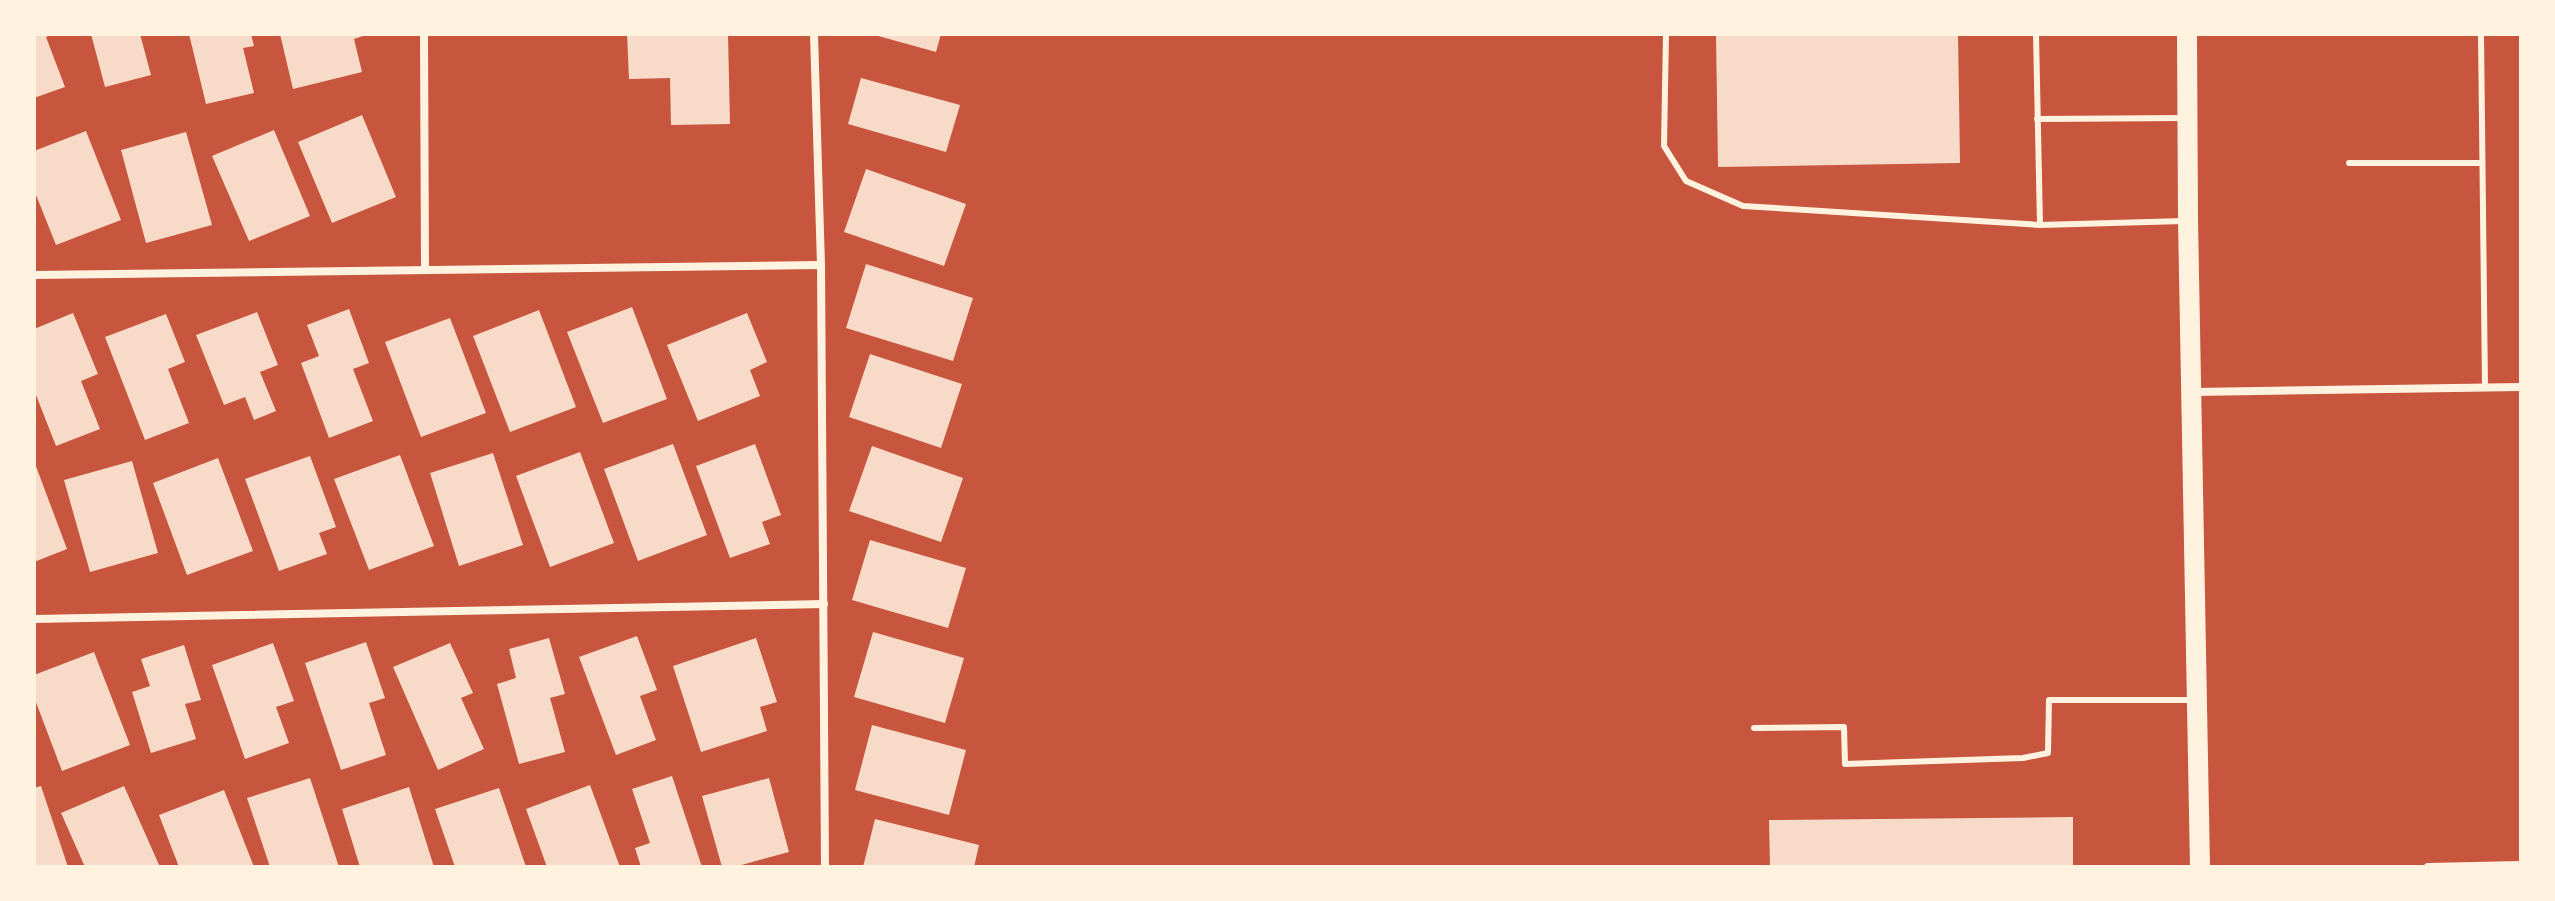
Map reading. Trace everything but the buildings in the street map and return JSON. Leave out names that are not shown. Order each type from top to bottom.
[{"type":"main road","points":[[2187,34],[2200,867]]},
{"type":"street","points":[[424,34],[425,270]]},
{"type":"street","points":[[814,34],[821,265],[825,867]]},
{"type":"street","points":[[34,275],[821,265]]},
{"type":"street","points":[[2192,392],[2521,387]]},
{"type":"street","points":[[34,619],[824,604]]},
{"type":"street","points":[[2428,867],[2521,865]]},
{"type":"lane","points":[[1666,34],[1664,146],[1686,181],[1743,206],[2040,225],[2188,220]]},
{"type":"lane","points":[[2036,34],[2040,225]]},
{"type":"lane","points":[[2481,34],[2485,388]]},
{"type":"lane","points":[[2037,119],[2188,118]]},
{"type":"lane","points":[[2349,163],[2482,163]]},
{"type":"lane","points":[[1754,728],[1844,727],[1845,764],[2023,758],[2048,753],[2049,700],[2198,700]]}]
